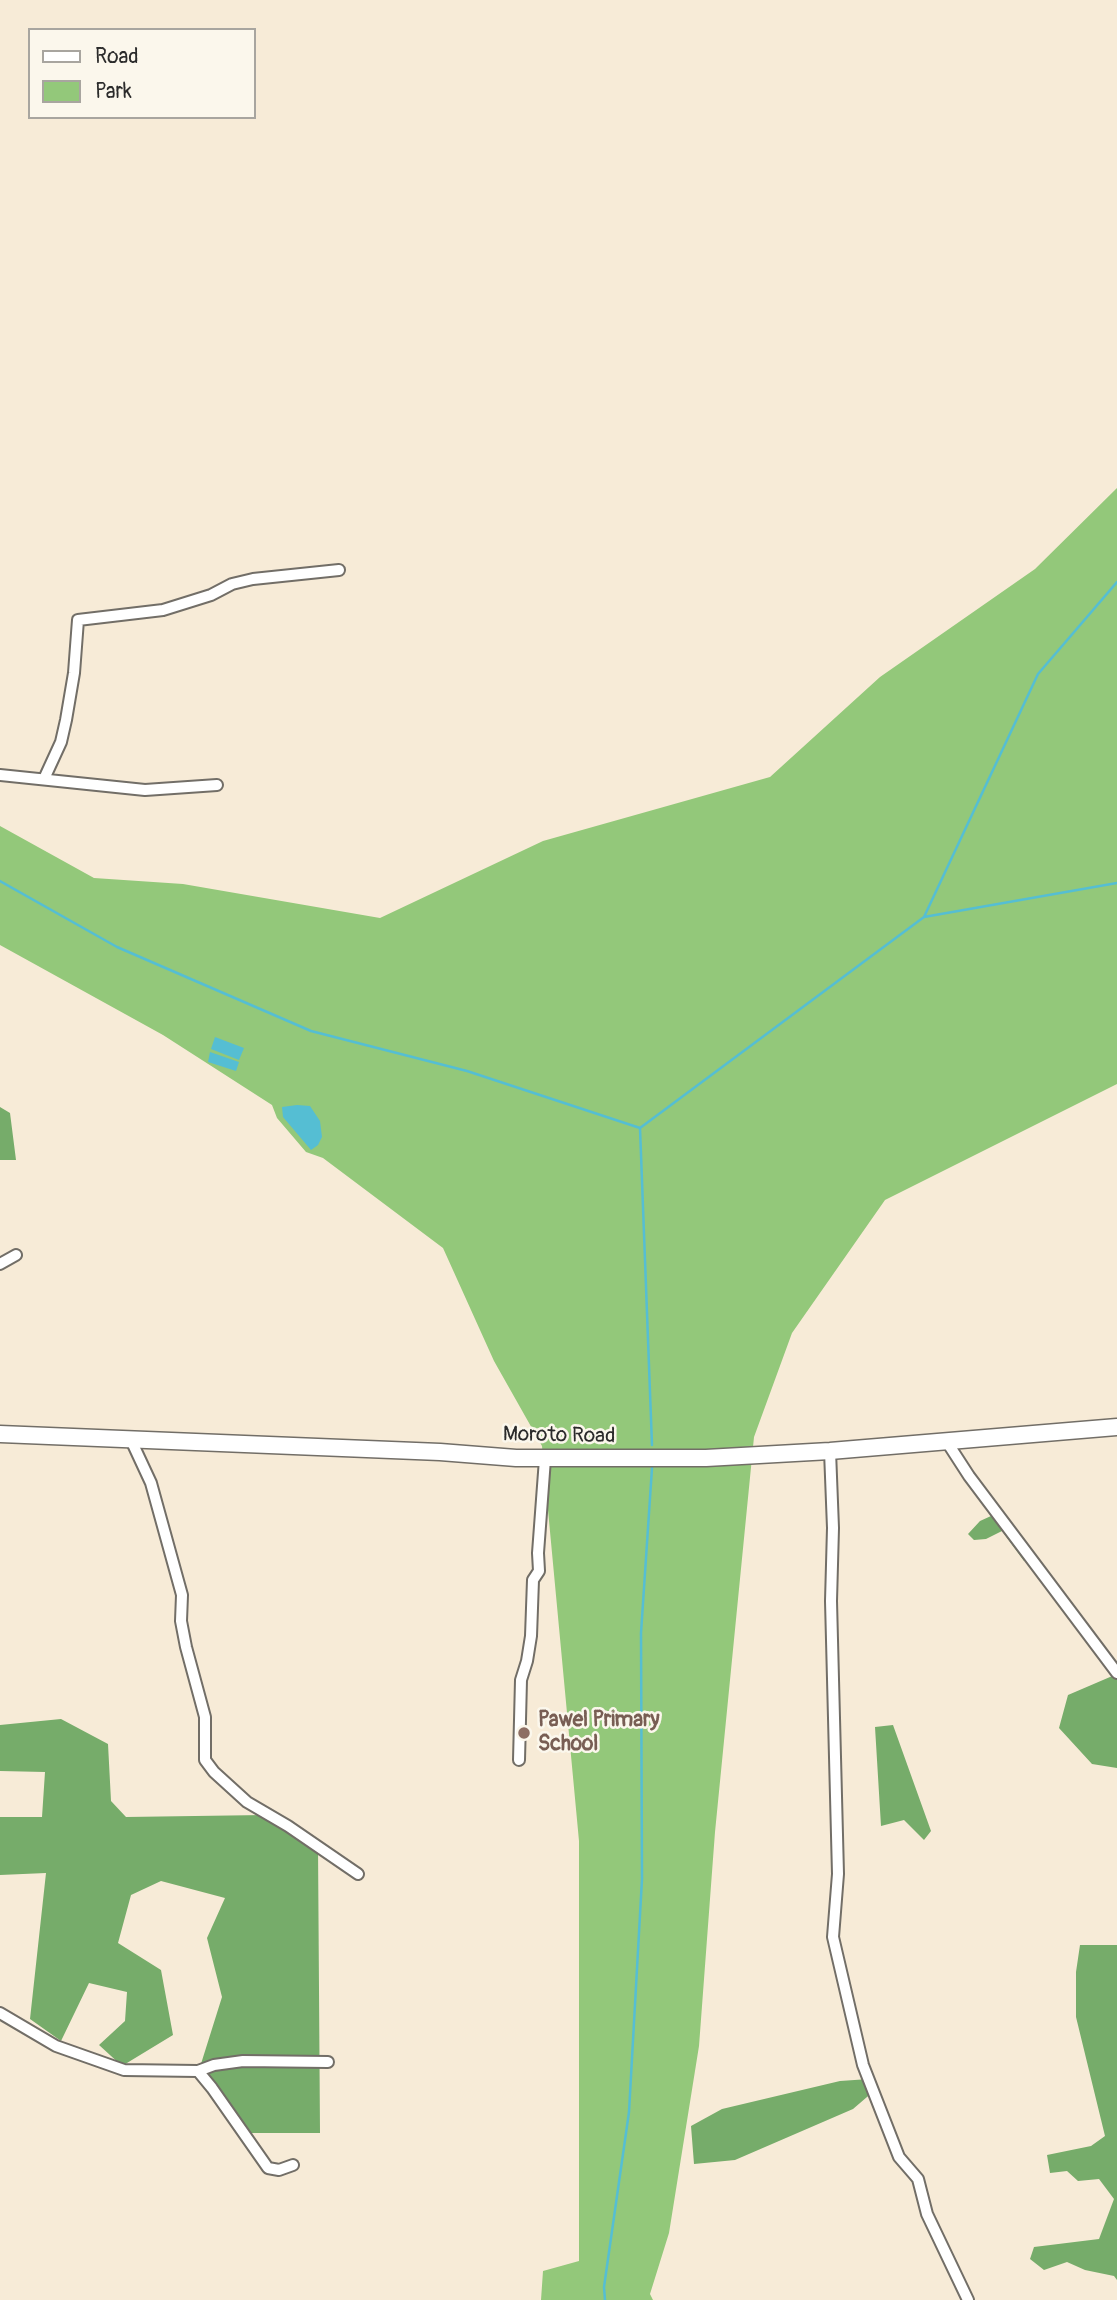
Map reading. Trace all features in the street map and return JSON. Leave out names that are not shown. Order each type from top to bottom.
[{"type":"main road","name":"Moroto Road","points":[[0,1434],[545,1459],[706,1458],[830,1451],[1117,1427]]},
{"type":"street","points":[[44,779],[61,742],[66,720],[74,673],[78,620],[163,610],[232,584],[253,579],[338,570]]},
{"type":"street","points":[[0,775],[145,790],[217,785]]},
{"type":"street","points":[[0,1264],[16,1255]]},
{"type":"street","points":[[131,1440],[151,1483],[182,1595],[184,1634],[205,1717],[205,1760],[214,1772],[247,1802],[288,1826],[358,1874]]},
{"type":"street","points":[[947,1442],[969,1476],[1117,1673]]},
{"type":"street","points":[[830,1451],[838,1874],[833,1937],[863,2065],[899,2157],[918,2179],[927,2214],[968,2300]]},
{"type":"street","points":[[519,1760],[521,1680],[531,1636],[533,1580],[539,1571],[537,1553],[545,1459]]},
{"type":"street","points":[[0,2013],[56,2046],[106,2065],[142,2071],[198,2071],[215,2065],[243,2061],[328,2062]]},
{"type":"street","points":[[198,2071],[268,2168],[279,2170],[293,2165]]},
{"type":"green space","points":[[1117,488],[1117,1084],[885,1200],[792,1333],[754,1437],[715,1832],[699,2046],[669,2233],[650,2294],[653,2300],[541,2300],[543,2271],[579,2261],[579,1841],[542,1446],[494,1361],[443,1248],[323,1158],[306,1152],[277,1118],[272,1105],[163,1035],[0,945],[0,826],[94,878],[183,884],[380,918],[543,841],[770,777],[880,677],[1035,569]]},
{"type":"green space","points":[[0,1107],[10,1113],[16,1160],[0,1160]]},
{"type":"green space","points":[[998,1516],[1031,1558],[1024,1561],[1002,1531],[986,1539],[974,1540],[968,1534],[980,1521]]},
{"type":"green space","points":[[1117,1674],[1117,1768],[1092,1764],[1059,1728],[1068,1695]]},
{"type":"green space","points":[[61,1719],[108,1744],[111,1801],[126,1817],[264,1815],[318,1846],[320,2133],[247,2133],[200,2067],[222,1997],[207,1938],[225,1898],[161,1881],[131,1895],[118,1943],[161,1970],[173,2035],[122,2066],[99,2045],[125,2021],[127,1992],[89,1983],[61,2041],[30,2019],[46,1873],[0,1875],[0,1817],[42,1817],[45,1772],[0,1771],[0,1725]]},
{"type":"green space","points":[[893,1725],[931,1831],[924,1840],[904,1820],[881,1826],[875,1727]]},
{"type":"green space","points":[[1080,1945],[1117,1945],[1117,2280],[1114,2276],[1085,2270],[1067,2262],[1044,2270],[1030,2259],[1034,2247],[1099,2239],[1114,2199],[1099,2179],[1078,2181],[1067,2171],[1050,2173],[1047,2155],[1091,2146],[1105,2136],[1076,2017],[1076,1972]]},
{"type":"green space","points":[[869,2079],[874,2091],[853,2109],[735,2160],[694,2164],[691,2126],[722,2109],[840,2081]]},
{"type":"water","points":[[215,1037],[244,1048],[239,1060],[211,1049]]},
{"type":"water","points":[[210,1052],[239,1062],[236,1071],[208,1062]]},
{"type":"water","points":[[310,1106],[320,1121],[322,1137],[318,1145],[311,1150],[283,1117],[282,1107]]},
{"type":"waterway","points":[[924,917],[1038,674],[1117,582]]},
{"type":"waterway","points":[[0,881],[117,947],[311,1031],[467,1071],[640,1128]]},
{"type":"waterway","points":[[640,1128],[924,917],[1117,883]]},
{"type":"waterway","points":[[640,1128],[652,1445]]},
{"type":"waterway","points":[[605,2300],[604,2287],[629,2112],[642,1879],[641,1633],[652,1468]]},
{"type":"place","name":"Pawel Primary School","points":[[524,1733]]}]
